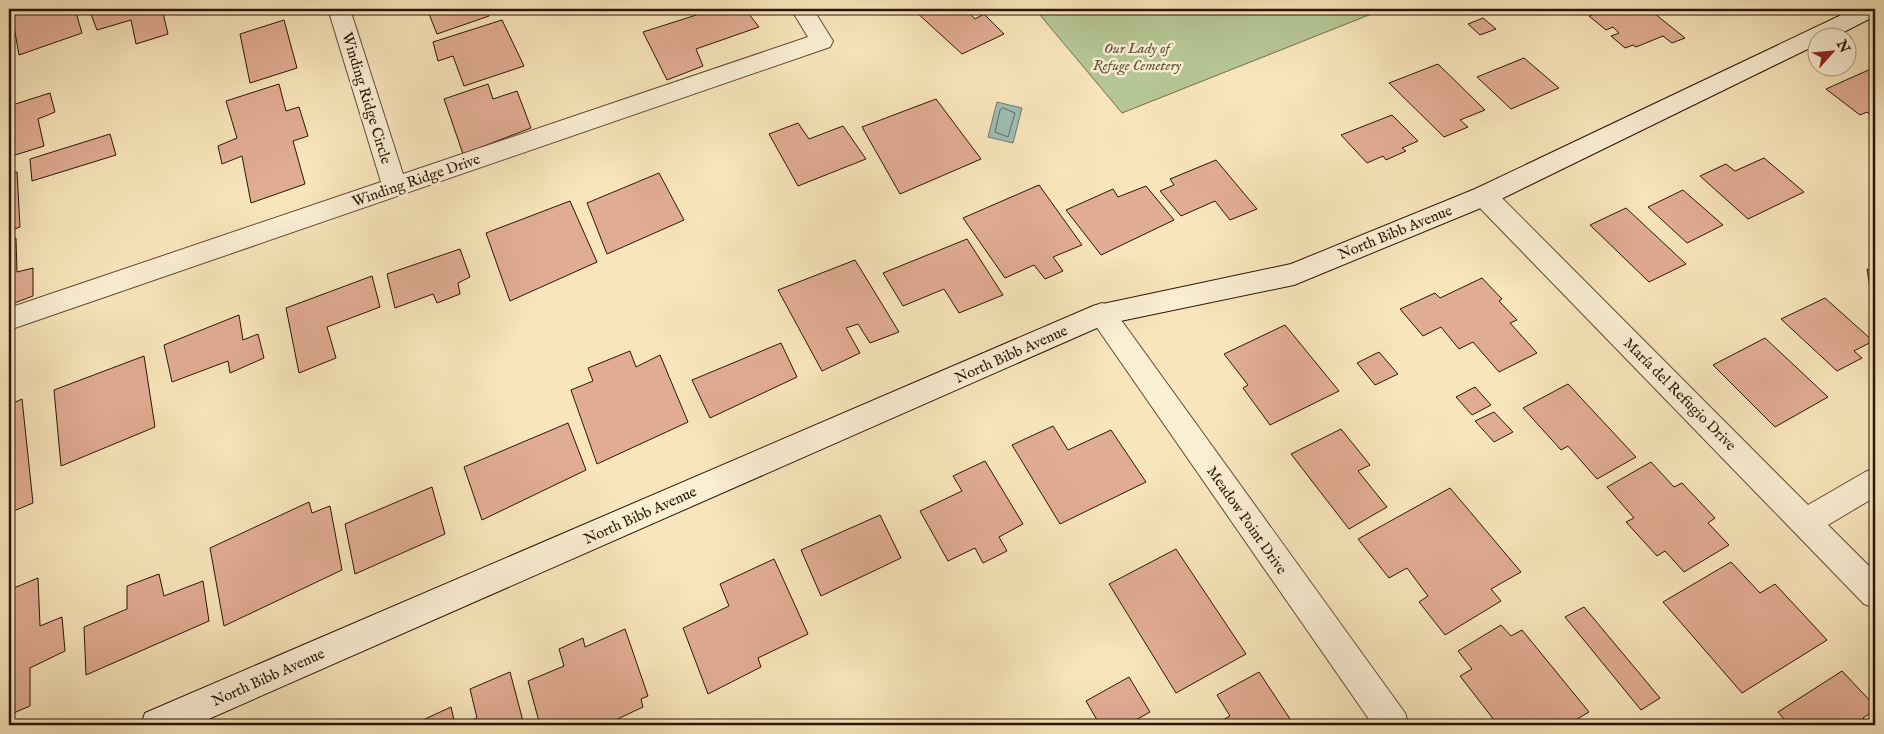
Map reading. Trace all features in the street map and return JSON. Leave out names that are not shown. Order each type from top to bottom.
[{"type":"street","name":"Winding Ridge Circle","points":[[340,9],[395,187]]},
{"type":"street","name":"Winding Ridge Drive","points":[[9,319],[822,41],[802,9]]},
{"type":"street","name":"North Bibb Avenue","points":[[157,725],[1102,314],[1294,274],[1484,196],[1872,10]]},
{"type":"street","name":"María del Refugio Drive","points":[[1484,196],[1875,593]]},
{"type":"street","name":"Meadow Point Drive","points":[[1102,314],[1393,725]]},
{"type":"street","points":[[1806,522],[1875,481]]},
{"type":"green space","name":"Our Lady of Refuge Cemetery","points":[[1035,9],[1384,9],[1122,113]]},
{"type":"water","points":[[997,102],[1022,108],[1013,143],[988,137]]},
{"type":"building","points":[[11,9],[75,9],[82,33],[19,55]]},
{"type":"building","points":[[89,9],[162,9],[168,34],[136,44],[131,20],[97,30]]},
{"type":"building","points":[[177,9],[198,9],[179,15]]},
{"type":"building","points":[[427,9],[486,9],[489,16],[437,34]]},
{"type":"building","points":[[715,9],[745,9],[759,27],[696,49],[703,66],[667,80],[643,32]]},
{"type":"building","points":[[920,9],[965,9],[975,19],[984,14],[1004,34],[962,54],[915,11]]},
{"type":"building","points":[[1591,9],[1631,9],[1634,12],[1649,9],[1685,38],[1672,43],[1663,36],[1636,47],[1633,45],[1625,48],[1611,36],[1619,33],[1613,27],[1606,30],[1589,16],[1596,13]]},
{"type":"building","points":[[1483,18],[1496,29],[1480,35],[1468,24]]},
{"type":"building","points":[[284,20],[297,68],[250,83],[240,34]]},
{"type":"building","points":[[502,20],[524,66],[464,86],[453,56],[438,61],[433,42]]},
{"type":"building","points":[[1524,58],[1559,88],[1511,109],[1477,77]]},
{"type":"building","points":[[1438,64],[1485,110],[1460,120],[1468,127],[1444,137],[1389,83]]},
{"type":"building","points":[[1873,68],[1875,70],[1875,118],[1867,112],[1860,115],[1826,89],[1851,78],[1856,78],[1856,76]]},
{"type":"building","points":[[279,84],[286,111],[299,107],[308,136],[293,141],[305,184],[251,203],[242,156],[222,164],[218,146],[237,138],[226,101]]},
{"type":"building","points":[[488,84],[493,99],[517,91],[531,128],[463,154],[444,99]]},
{"type":"building","points":[[50,93],[55,112],[38,119],[44,146],[9,157],[9,106]]},
{"type":"building","points":[[936,99],[981,159],[900,194],[862,127]]},
{"type":"building","points":[[1392,115],[1418,141],[1402,148],[1406,151],[1386,160],[1383,156],[1367,163],[1341,135]]},
{"type":"building","points":[[798,123],[809,139],[843,126],[866,159],[798,186],[769,134]]},
{"type":"building","points":[[110,134],[116,155],[32,181],[30,159]]},
{"type":"building","points":[[1764,158],[1804,192],[1748,219],[1700,176],[1726,164],[1735,171]]},
{"type":"building","points":[[1216,160],[1257,209],[1230,220],[1215,201],[1181,216],[1160,191],[1174,185],[1170,179]]},
{"type":"building","points":[[17,172],[20,227],[9,231],[9,174]]},
{"type":"building","points":[[659,173],[684,220],[607,254],[587,203]]},
{"type":"building","points":[[1039,185],[1082,245],[1053,257],[1063,271],[1045,279],[1034,265],[1005,278],[963,218]]},
{"type":"building","points":[[1146,186],[1174,220],[1101,255],[1066,210],[1113,189],[1118,197]]},
{"type":"building","points":[[1683,190],[1723,225],[1687,243],[1648,207]]},
{"type":"building","points":[[570,201],[597,262],[510,301],[486,233]]},
{"type":"building","points":[[1626,208],[1686,264],[1649,282],[1590,225]]},
{"type":"building","points":[[16,238],[17,272],[33,268],[33,296],[9,305],[9,240]]},
{"type":"building","points":[[967,239],[1003,295],[959,313],[944,289],[903,306],[883,273]]},
{"type":"building","points":[[460,249],[470,277],[458,283],[460,294],[437,303],[433,294],[395,308],[387,274]]},
{"type":"building","points":[[855,260],[899,332],[870,343],[858,324],[846,328],[860,353],[822,371],[778,290]]},
{"type":"building","points":[[1867,269],[1875,271],[1875,318]]},
{"type":"building","points":[[372,276],[380,307],[327,327],[336,358],[299,373],[286,308]]},
{"type":"building","points":[[1482,278],[1502,299],[1499,301],[1517,320],[1510,323],[1537,353],[1499,372],[1473,342],[1459,349],[1441,327],[1423,336],[1400,309],[1435,293],[1440,298]]},
{"type":"building","points":[[1825,298],[1873,341],[1854,351],[1862,358],[1837,371],[1781,319]]},
{"type":"building","points":[[239,315],[243,340],[258,334],[264,358],[230,373],[228,361],[172,382],[164,345]]},
{"type":"building","points":[[1285,325],[1339,391],[1270,425],[1243,388],[1248,385],[1224,354]]},
{"type":"building","points":[[1765,338],[1828,397],[1775,427],[1713,365]]},
{"type":"building","points":[[781,343],[797,377],[710,418],[692,380]]},
{"type":"building","points":[[630,351],[636,367],[660,355],[688,422],[597,464],[571,390],[593,381],[588,368]]},
{"type":"building","points":[[1379,352],[1398,374],[1375,385],[1357,363]]},
{"type":"building","points":[[144,356],[155,427],[61,466],[54,390]]},
{"type":"building","points":[[1568,384],[1636,457],[1597,479],[1568,446],[1561,450],[1523,408]]},
{"type":"building","points":[[1475,387],[1491,405],[1472,415],[1456,397]]},
{"type":"building","points":[[22,399],[33,503],[9,513],[9,405]]},
{"type":"building","points":[[1494,412],[1513,432],[1494,442],[1475,421]]},
{"type":"building","points":[[568,423],[586,470],[482,520],[464,467]]},
{"type":"building","points":[[1053,426],[1068,450],[1111,430],[1146,482],[1060,524],[1012,445]]},
{"type":"building","points":[[1341,429],[1370,465],[1358,471],[1387,507],[1349,529],[1291,454]]},
{"type":"building","points":[[985,461],[1023,524],[999,537],[1007,551],[983,563],[975,548],[948,561],[920,511],[962,491],[953,476]]},
{"type":"building","points":[[1651,462],[1674,487],[1682,483],[1715,518],[1708,523],[1729,545],[1684,572],[1665,551],[1657,556],[1626,522],[1634,518],[1607,487]]},
{"type":"building","points":[[432,487],[445,534],[355,574],[345,524]]},
{"type":"building","points":[[1450,488],[1521,572],[1491,589],[1501,601],[1445,635],[1419,602],[1428,596],[1407,568],[1389,578],[1358,539]]},
{"type":"building","points":[[309,502],[312,513],[330,506],[342,570],[224,626],[210,548]]},
{"type":"building","points":[[880,515],[901,558],[821,596],[801,550]]},
{"type":"building","points":[[1176,549],[1246,654],[1176,693],[1109,584]]},
{"type":"building","points":[[774,559],[808,634],[758,658],[761,667],[708,694],[683,628],[729,606],[720,584]]},
{"type":"building","points":[[1731,562],[1760,593],[1775,584],[1827,640],[1742,693],[1663,602]]},
{"type":"building","points":[[159,574],[164,596],[203,581],[209,621],[86,675],[84,627],[127,609],[127,586]]},
{"type":"building","points":[[38,578],[40,626],[62,617],[65,651],[30,668],[30,706],[9,715],[9,590]]},
{"type":"building","points":[[1584,607],[1660,698],[1641,710],[1565,617]]},
{"type":"building","points":[[1501,625],[1511,636],[1522,630],[1589,712],[1567,725],[1498,725],[1460,676],[1472,669],[1458,651]]},
{"type":"building","points":[[625,629],[648,696],[641,699],[643,707],[605,725],[540,725],[528,681],[564,666],[559,649],[583,638],[585,647]]},
{"type":"building","points":[[1842,671],[1875,706],[1875,710],[1863,718],[1869,725],[1789,725],[1778,712]]},
{"type":"building","points":[[510,672],[524,725],[460,725],[477,718],[470,689]]},
{"type":"building","points":[[1259,672],[1294,725],[1214,725],[1230,716],[1217,695]]},
{"type":"building","points":[[1129,677],[1150,712],[1127,725],[1100,725],[1086,701]]},
{"type":"building","points":[[451,707],[455,725],[412,725]]}]
